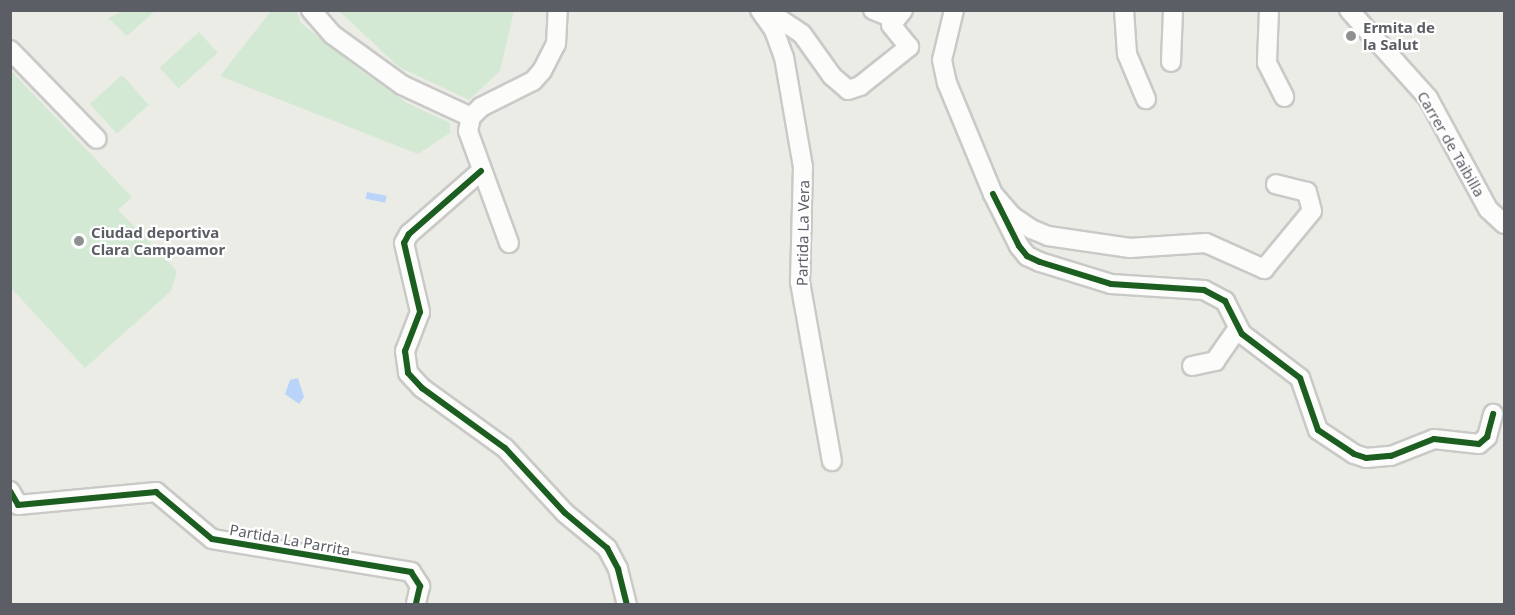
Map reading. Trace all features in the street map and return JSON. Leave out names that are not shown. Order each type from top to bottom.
[{"type":"street","points":[[311,10],[333,35],[402,85],[471,117]]},
{"type":"street","points":[[509,243],[469,140],[471,117],[492,99],[533,81],[542,71],[556,44],[558,10]]},
{"type":"street","name":"Partida La Vera","points":[[760,10],[774,30],[784,57],[801,153],[804,180],[800,282],[832,461]]},
{"type":"street","points":[[766,10],[802,34],[832,76],[848,90],[860,86],[909,47],[892,28],[899,15],[873,10]]},
{"type":"street","points":[[954,10],[943,49],[944,70],[993,194],[1027,256],[1111,284],[1204,290],[1225,301],[1238,328],[1300,378],[1318,430],[1354,454],[1366,458],[1391,456],[1434,439],[1479,444],[1487,437],[1493,414]]},
{"type":"street","points":[[1124,10],[1127,54],[1146,99]]},
{"type":"street","points":[[1171,62],[1173,10]]},
{"type":"street","points":[[1269,10],[1267,63],[1284,97]]},
{"type":"street","name":"Carrer de Taibilla","points":[[1349,10],[1428,98],[1488,209],[1504,224]]},
{"type":"street","points":[[10,50],[97,139]]},
{"type":"street","points":[[481,171],[409,234],[404,243],[420,312],[405,351],[408,373],[422,388],[505,448],[565,513],[607,548],[618,569],[627,604]]},
{"type":"street","points":[[993,194],[1012,216],[1048,236],[1142,248],[1198,242],[1264,269],[1312,211],[1307,192],[1276,184]]},
{"type":"street","points":[[1192,366],[1215,361],[1238,328]]},
{"type":"street","name":"Partida La Parrita","points":[[10,491],[18,505],[156,492],[212,539],[411,572],[420,586],[416,604]]},
{"type":"green space","points":[[123,11],[155,11],[127,36],[108,18]]},
{"type":"green space","points":[[271,11],[296,11],[301,23],[360,70],[407,103],[450,123],[450,133],[418,154],[220,76]]},
{"type":"green space","points":[[339,11],[514,11],[500,71],[469,100],[399,67]]},
{"type":"green space","points":[[199,32],[218,53],[178,88],[160,67]]},
{"type":"green space","name":"Ciudad deportiva Clara Campoamor","points":[[11,71],[132,197],[118,210],[177,271],[171,291],[85,368],[11,288]]},
{"type":"green space","points":[[122,75],[149,105],[117,133],[90,104]]},
{"type":"water","points":[[367,192],[387,196],[385,203],[366,199]]},
{"type":"water","points":[[298,378],[304,397],[299,404],[285,394],[290,380]]},
{"type":"cycle path","points":[[481,171],[409,234],[404,243],[420,312],[405,351],[408,373],[422,388],[505,448],[565,513],[607,548],[618,569],[627,604]]},
{"type":"cycle path","points":[[993,194],[1019,246],[1027,256],[1040,262],[1111,284],[1204,290],[1225,301],[1242,334],[1300,378],[1318,430],[1354,454],[1366,458],[1391,456],[1434,439],[1479,444],[1487,437],[1493,414]]},
{"type":"cycle path","points":[[10,491],[18,505],[156,492],[212,539],[411,572],[420,586],[416,604]]},
{"type":"place","name":"Ermita de la Salut","points":[[1351,36]]},
{"type":"place","name":"Ciudad deportiva Clara Campoamor","points":[[79,241]]}]
